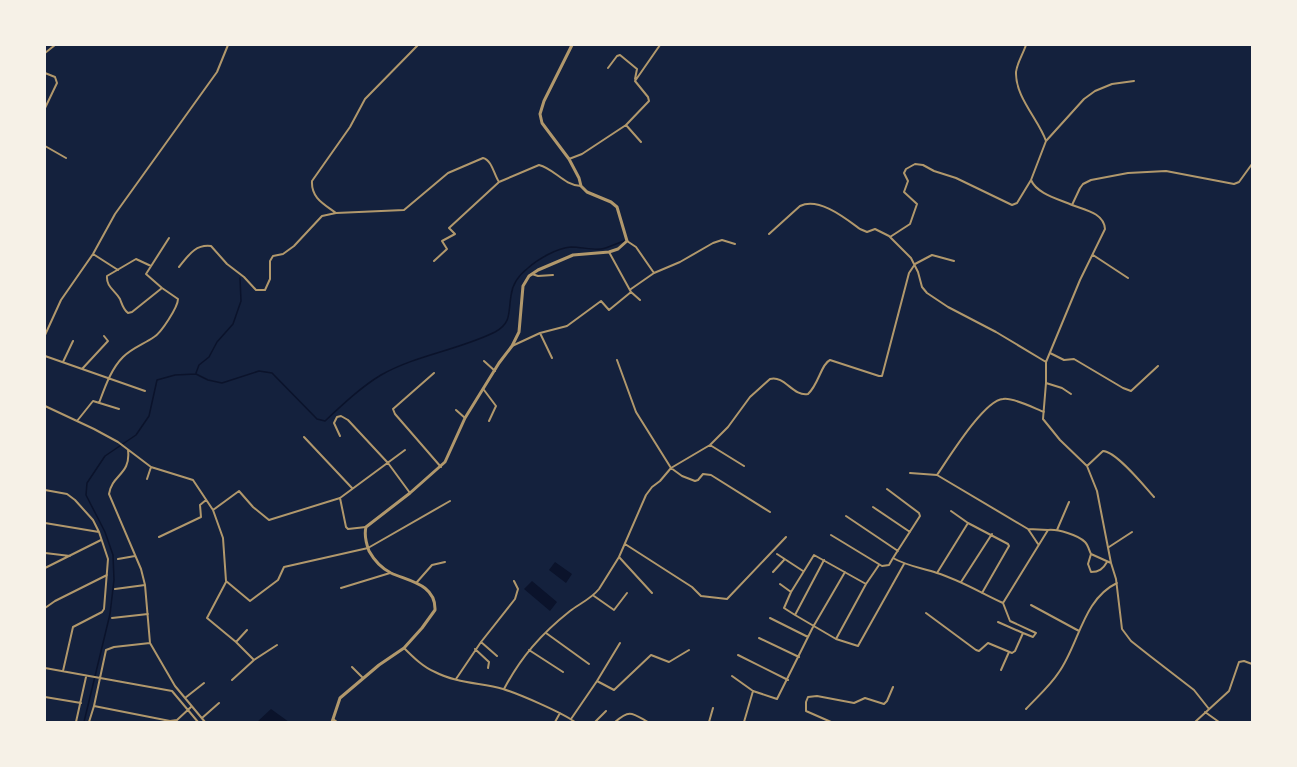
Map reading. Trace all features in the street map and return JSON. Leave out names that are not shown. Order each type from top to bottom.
[{"type":"street","points":[[45,53],[55,45]]},
{"type":"street","points":[[45,335],[62,300],[93,254],[128,194],[160,153],[217,72],[228,45]]},
{"type":"street","points":[[336,213],[316,199],[312,189],[312,181],[350,127],[365,99],[418,45]]},
{"type":"street","points":[[572,45],[544,102],[540,114],[542,122],[569,159],[579,178],[581,186]]},
{"type":"street","points":[[635,81],[660,45]]},
{"type":"street","points":[[1026,45],[1018,65],[1017,78],[1025,105],[1035,122],[1042,130],[1046,141]]},
{"type":"street","points":[[608,68],[617,56],[620,55],[638,70],[635,81]]},
{"type":"street","points":[[45,73],[55,77],[57,83],[45,108]]},
{"type":"street","points":[[569,159],[582,154],[626,125],[649,101],[648,97],[635,81]]},
{"type":"street","points":[[890,237],[910,224],[917,204],[904,192],[908,181],[904,173],[915,164],[925,165],[934,171],[956,178],[1012,205],[1017,203],[1031,180],[1046,141],[1084,99],[1095,91],[1112,84],[1134,81]]},
{"type":"street","points":[[626,125],[641,142]]},
{"type":"street","points":[[45,146],[66,158]]},
{"type":"street","points":[[179,267],[190,253],[203,245],[211,246],[227,264],[244,277],[256,290],[265,290],[270,279],[270,261],[273,256],[283,254],[294,246],[322,216],[336,213],[404,210],[448,173],[482,158],[487,159],[490,163],[494,175],[499,182]]},
{"type":"street","points":[[1072,204],[1083,184],[1103,178],[1148,171],[1166,171],[1234,184],[1239,182],[1252,164]]},
{"type":"street","points":[[434,261],[447,249],[442,241],[455,234],[449,228],[499,182],[539,165],[564,181],[581,186],[587,192],[611,202],[617,207],[627,241],[640,251],[654,273]]},
{"type":"street","points":[[1031,180],[1033,185],[1044,192],[1097,215],[1104,224],[1102,237],[1080,280],[1046,362],[1043,419],[1060,440],[1087,466],[1097,491],[1111,563],[1117,583],[1122,629],[1136,644],[1194,690],[1209,709]]},
{"type":"street","points":[[769,234],[800,206],[813,203],[867,232],[875,229],[890,237],[915,264],[922,287],[927,293],[1046,362]]},
{"type":"street","points":[[99,403],[108,378],[122,358],[136,347],[156,336],[176,310],[178,299],[147,275],[168,238]]},
{"type":"street","points":[[512,346],[540,333],[567,326],[601,301],[610,310],[654,273],[680,262],[713,243],[722,240],[735,244]]},
{"type":"street","points":[[340,498],[346,527],[348,529],[366,526],[410,493],[441,467],[448,458],[465,418],[512,346],[518,332],[523,286],[532,274],[573,255],[608,252],[618,249],[627,241]]},
{"type":"street","points":[[608,252],[631,291],[640,300]]},
{"type":"street","points":[[93,254],[118,270]]},
{"type":"street","points":[[504,689],[518,664],[529,650],[570,612],[594,596],[625,544],[646,495],[672,467],[710,445],[728,427],[750,397],[770,378],[779,379],[800,393],[808,394],[817,385],[826,362],[830,360],[882,376],[909,272],[915,264],[932,255],[954,261]]},
{"type":"street","points":[[1093,255],[1128,278]]},
{"type":"street","points":[[151,266],[136,259],[107,278],[110,288],[119,297],[121,304],[128,313],[132,312],[162,288]]},
{"type":"street","points":[[532,274],[538,276],[549,274],[553,275]]},
{"type":"street","points":[[540,333],[552,358]]},
{"type":"street","points":[[82,369],[108,341],[104,336]]},
{"type":"street","points":[[63,362],[73,341]]},
{"type":"street","points":[[1050,353],[1064,360],[1074,359],[1123,388],[1131,391],[1158,366]]},
{"type":"street","points":[[45,356],[145,391]]},
{"type":"street","points":[[617,360],[636,412],[672,467],[682,476],[695,481],[698,480],[703,474],[711,475],[770,512]]},
{"type":"street","points":[[484,361],[495,371]]},
{"type":"street","points":[[434,373],[393,409],[395,414],[441,467]]},
{"type":"street","points":[[1046,383],[1062,388],[1071,394]]},
{"type":"street","points":[[484,390],[496,406],[489,418],[489,421]]},
{"type":"street","points":[[937,475],[971,426],[996,401],[1007,399],[1044,412]]},
{"type":"street","points":[[77,421],[92,402],[119,409]]},
{"type":"street","points":[[45,406],[118,442],[151,467],[193,480],[212,510],[223,538],[226,581],[207,618],[236,642],[254,660]]},
{"type":"street","points":[[456,410],[465,418]]},
{"type":"street","points":[[340,436],[334,423],[335,419],[341,416],[348,420],[388,463],[410,493]]},
{"type":"street","points":[[304,437],[352,488]]},
{"type":"street","points":[[710,445],[744,466]]},
{"type":"street","points":[[128,449],[128,466],[113,483],[108,494],[135,556],[144,585],[150,643],[175,686],[205,722]]},
{"type":"street","points":[[212,510],[239,491],[253,507],[268,520],[340,498],[405,450]]},
{"type":"street","points":[[1087,466],[1103,450],[1106,450],[1125,466],[1154,497]]},
{"type":"street","points":[[147,479],[151,467]]},
{"type":"street","points":[[910,473],[937,475],[1028,528],[1057,530],[1087,543],[1091,554],[1088,564],[1091,572],[1096,572],[1102,569],[1107,562]]},
{"type":"street","points":[[830,535],[879,564],[887,566],[919,518],[919,513],[887,489]]},
{"type":"street","points":[[45,490],[67,494],[75,500],[93,520],[99,532],[108,559],[108,575],[104,609],[102,612],[73,627],[63,671]]},
{"type":"street","points":[[159,537],[201,517],[200,505],[206,500]]},
{"type":"street","points":[[226,581],[240,594],[252,600],[278,580],[284,567],[368,548],[450,502]]},
{"type":"street","points":[[1057,530],[1069,502]]},
{"type":"street","points":[[873,507],[910,532]]},
{"type":"street","points":[[951,511],[968,522],[992,534],[1009,546],[982,593]]},
{"type":"street","points":[[846,516],[898,551]]},
{"type":"street","points":[[937,573],[968,522]]},
{"type":"street","points":[[45,523],[99,532]]},
{"type":"street","points":[[337,722],[333,721],[340,698],[363,678],[404,648],[422,628],[435,605],[425,588],[417,582],[391,573],[373,559],[368,548],[364,532],[366,526]]},
{"type":"street","points":[[1028,528],[1038,544]]},
{"type":"street","points":[[1003,602],[1048,530]]},
{"type":"street","points":[[1109,547],[1132,532]]},
{"type":"street","points":[[961,582],[992,534]]},
{"type":"street","points":[[625,544],[692,587],[700,596],[727,599],[786,537]]},
{"type":"street","points":[[45,568],[101,540]]},
{"type":"street","points":[[45,553],[70,556]]},
{"type":"street","points":[[777,554],[803,571]]},
{"type":"street","points":[[866,584],[814,554],[791,592],[784,608],[813,627],[836,639],[855,646],[860,645],[904,564]]},
{"type":"street","points":[[1091,554],[1111,563]]},
{"type":"street","points":[[118,559],[135,556]]},
{"type":"street","points":[[618,557],[652,593]]},
{"type":"street","points":[[893,558],[904,564],[937,573],[961,582],[1003,602],[1010,621],[1036,632],[1036,634],[1033,637],[998,622]]},
{"type":"street","points":[[773,572],[784,560]]},
{"type":"street","points":[[795,615],[824,560]]},
{"type":"street","points":[[417,582],[432,565],[445,562]]},
{"type":"street","points":[[836,639],[866,584],[879,564]]},
{"type":"street","points":[[732,676],[753,691],[777,699],[788,680],[813,627],[845,572]]},
{"type":"street","points":[[341,588],[391,573]]},
{"type":"street","points":[[45,608],[55,601],[108,575]]},
{"type":"street","points":[[456,679],[475,650],[515,598],[518,589],[514,581]]},
{"type":"street","points":[[1026,709],[1059,672],[1068,657],[1079,631],[1099,597],[1110,586],[1117,583]]},
{"type":"street","points":[[780,584],[791,592]]},
{"type":"street","points":[[115,589],[144,585]]},
{"type":"street","points":[[594,596],[614,610],[627,593]]},
{"type":"street","points":[[1031,605],[1079,631]]},
{"type":"street","points":[[926,612],[979,651],[988,643],[1009,652],[1015,651],[1023,633]]},
{"type":"street","points":[[112,618],[148,614]]},
{"type":"street","points":[[770,618],[808,637]]},
{"type":"street","points":[[236,642],[248,630]]},
{"type":"street","points":[[546,633],[589,664]]},
{"type":"street","points":[[759,638],[799,657]]},
{"type":"street","points":[[481,642],[497,656]]},
{"type":"street","points":[[89,722],[108,649],[150,643]]},
{"type":"street","points":[[571,719],[597,681],[620,643]]},
{"type":"street","points":[[232,680],[254,660],[276,645]]},
{"type":"street","points":[[404,648],[423,665],[435,673],[504,689],[560,713],[575,722]]},
{"type":"street","points":[[475,650],[489,662],[488,668]]},
{"type":"street","points":[[529,650],[563,672]]},
{"type":"street","points":[[597,681],[614,690],[651,655],[669,662],[689,650]]},
{"type":"street","points":[[1001,670],[1009,652]]},
{"type":"street","points":[[738,655],[788,680]]},
{"type":"street","points":[[1196,722],[1229,691],[1238,662],[1244,661],[1252,664]]},
{"type":"street","points":[[352,667],[363,678]]},
{"type":"street","points":[[45,668],[86,677],[172,692],[198,722]]},
{"type":"street","points":[[76,722],[86,677]]},
{"type":"street","points":[[185,698],[204,683]]},
{"type":"street","points":[[172,692],[175,686]]},
{"type":"street","points":[[831,722],[806,711],[806,702],[808,697],[817,696],[854,703],[865,698],[884,704],[887,701],[893,687]]},
{"type":"street","points":[[744,722],[753,691]]},
{"type":"street","points":[[45,697],[81,703]]},
{"type":"street","points":[[202,718],[219,703]]},
{"type":"street","points":[[94,706],[170,721],[177,720],[192,707]]},
{"type":"street","points":[[709,722],[713,708]]},
{"type":"street","points":[[595,722],[606,711]]},
{"type":"street","points":[[1205,712],[1219,722]]},
{"type":"street","points":[[555,722],[560,713]]},
{"type":"street","points":[[615,722],[625,714],[630,713],[648,722]]},
{"type":"water","points":[[555,562],[572,574],[566,583],[549,570]]},
{"type":"water","points":[[532,581],[557,602],[550,611],[524,589]]},
{"type":"water","points":[[271,709],[289,722],[257,722]]},
{"type":"waterway","points":[[84,722],[110,614],[114,580],[113,555],[105,532],[86,495],[87,483],[105,456],[136,435],[149,416],[157,380],[175,375],[196,374],[208,380],[222,383],[259,371],[272,373],[317,419],[325,421],[359,391],[381,375],[394,368],[423,357],[467,344],[500,329],[507,321],[512,292],[516,280],[542,258],[566,248],[601,249],[624,241]]},
{"type":"waterway","points":[[196,373],[199,365],[209,357],[217,342],[233,324],[241,301],[240,278]]}]
